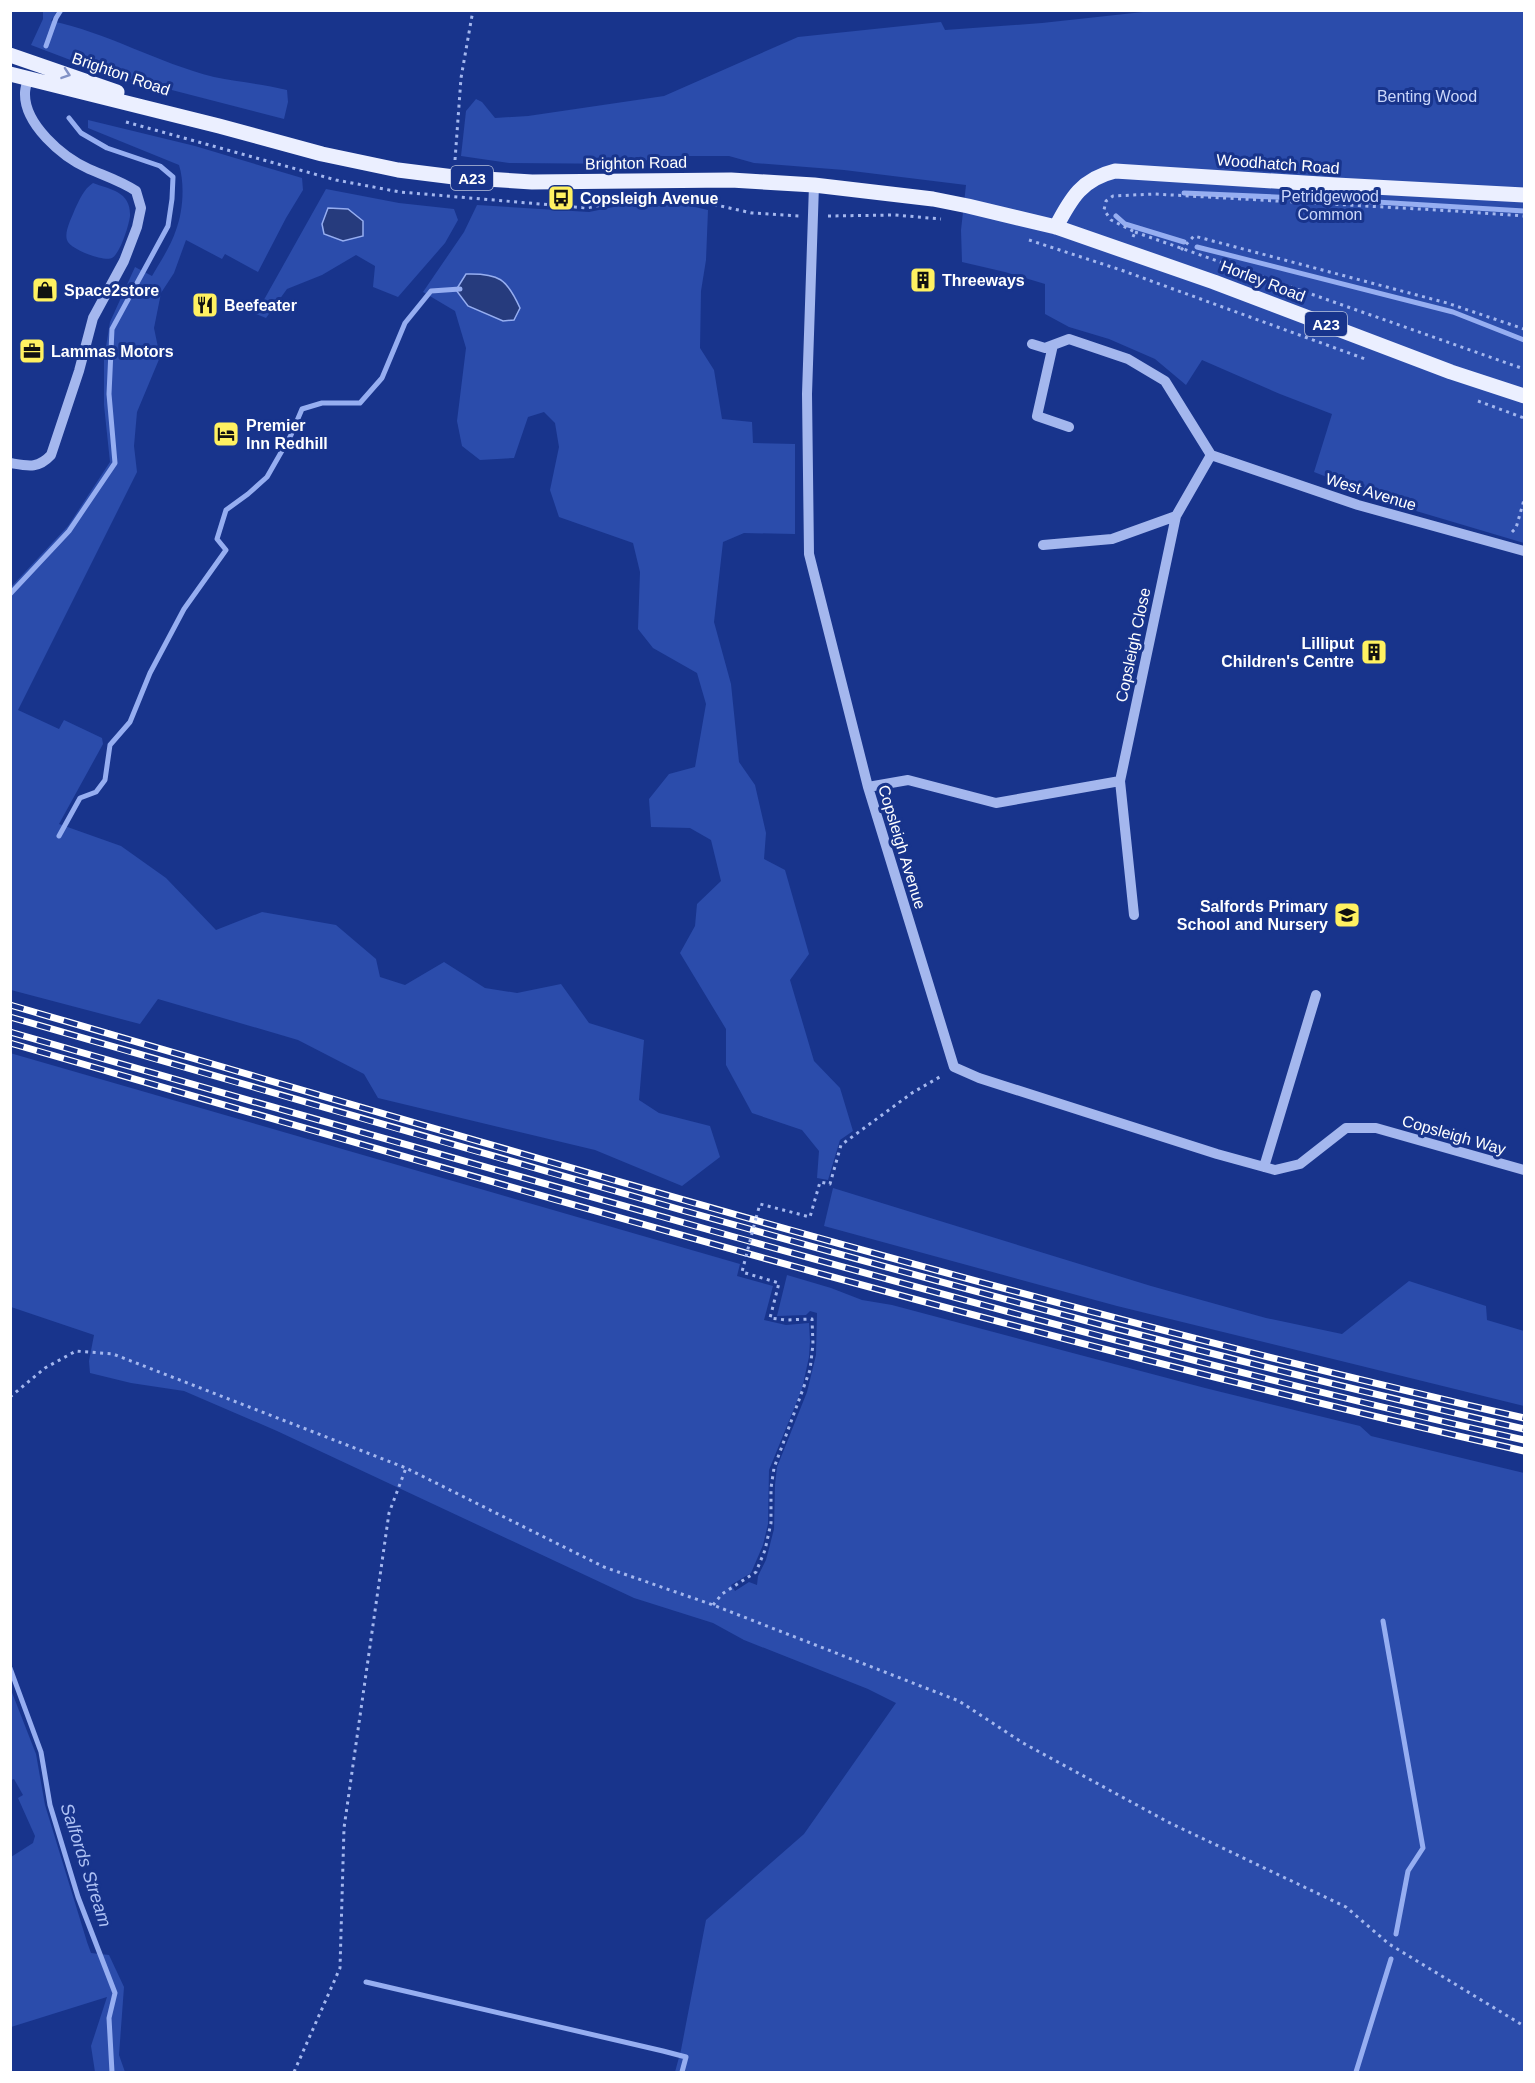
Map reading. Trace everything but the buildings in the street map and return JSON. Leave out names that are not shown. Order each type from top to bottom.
[{"type":"main road","name":"Brighton Road","points":[[10,55],[219,126]]},
{"type":"main road","name":"Brighton Road","points":[[10,74],[333,156],[398,170],[454,177],[532,182],[731,180],[814,184],[933,200],[1056,227]]},
{"type":"main road","name":"Woodhatch Road","points":[[1056,227],[1070,201],[1085,184],[1099,175],[1115,171],[1336,186],[1524,195]]},
{"type":"main road","name":"Horley Road","points":[[1056,227],[1169,266],[1451,372],[1524,396]]},
{"type":"street","points":[[10,463],[30,466],[43,463],[51,455],[79,371],[93,318],[124,261],[137,227],[141,208],[136,191],[87,168],[67,156],[45,137],[31,119],[25,94],[28,79]]},
{"type":"street","name":"Copsleigh Avenue","points":[[814,184],[807,394],[808,554],[868,787],[954,1066]]},
{"type":"street","points":[[1032,344],[1045,348],[1069,339],[1128,359],[1165,381],[1212,455]]},
{"type":"street","points":[[1053,345],[1037,416],[1069,427]]},
{"type":"street","name":"Copsleigh Close","points":[[1134,915],[1120,781],[1176,516],[1212,455]]},
{"type":"street","name":"West Avenue","points":[[1212,455],[1358,505],[1524,551]]},
{"type":"street","points":[[1043,545],[1112,539],[1176,516]]},
{"type":"street","points":[[868,787],[908,780],[996,803],[1120,781]]},
{"type":"street","points":[[954,1066],[979,1078],[1264,1167],[1316,995]]},
{"type":"street","name":"Copsleigh Way","points":[[1264,1167],[1275,1170],[1300,1164],[1346,1128],[1376,1128],[1524,1170]]},
{"type":"path","points":[[454,177],[461,78],[473,10]]},
{"type":"path","points":[[116,119],[336,180],[400,192],[587,208],[638,198]]},
{"type":"path","points":[[1524,216],[1154,194],[1113,196],[1106,201],[1104,210],[1111,220],[1135,232],[1524,369]]},
{"type":"path","points":[[668,199],[689,200],[752,213],[813,217],[894,215],[946,220]]},
{"type":"path","points":[[1121,270],[1135,232]]},
{"type":"path","points":[[1162,286],[1169,266],[1194,236],[1447,303],[1524,329]]},
{"type":"path","points":[[1028,239],[1121,270],[1368,360]]},
{"type":"path","points":[[1473,399],[1524,418]]},
{"type":"path","points":[[1505,545],[1504,539],[1516,528],[1524,500]]},
{"type":"path","points":[[713,1605],[722,1594],[756,1572],[765,1551],[771,1523],[771,1488],[774,1468],[810,1370],[813,1344],[812,1320],[770,1318],[779,1282],[742,1272],[760,1204],[810,1217],[820,1182],[830,1184],[841,1145],[912,1093],[938,1080],[954,1066]]},
{"type":"path","points":[[10,1397],[45,1368],[75,1351],[113,1354],[406,1468],[604,1567],[713,1605],[959,1701],[1023,1743],[1168,1822],[1346,1907],[1389,1944],[1524,2026]]},
{"type":"path","points":[[294,2073],[340,1968],[344,1828],[389,1513],[406,1468]]},
{"type":"green space","name":"Petridgewood Common","points":[[1145,10],[1524,11],[1524,543],[1406,508],[1314,472],[1332,414],[1202,360],[1186,385],[1155,359],[1109,339],[1069,327],[1045,314],[1045,284],[962,262],[961,230],[966,185],[844,170],[754,163],[729,156],[653,156],[641,164],[509,163],[461,156],[466,111],[476,99],[482,102],[495,118],[528,116],[664,96],[798,37],[941,22],[945,30],[1042,23]]},
{"type":"green space","points":[[43,11],[57,11],[51,21],[92,32],[193,71],[287,90],[288,102],[284,119],[102,72],[31,45],[43,19]]},
{"type":"green space","points":[[88,120],[195,146],[302,178],[303,190],[258,272],[225,254],[222,259],[186,240],[174,273],[161,293],[154,328],[160,357],[137,412],[134,446],[137,472],[18,710],[59,729],[64,720],[102,738],[103,744],[59,824],[121,846],[166,878],[216,930],[262,912],[336,925],[376,959],[380,977],[405,985],[444,962],[485,988],[517,993],[561,984],[589,1023],[644,1040],[639,1100],[659,1113],[710,1126],[720,1157],[682,1186],[595,1150],[378,1098],[364,1074],[298,1040],[158,999],[140,1024],[11,990],[11,587],[68,526],[110,462],[104,405],[104,359],[110,322],[135,267],[152,276],[162,260],[176,230],[182,198],[179,165],[88,128]]},
{"type":"green space","points":[[93,183],[119,193],[124,197],[129,208],[130,216],[121,245],[115,255],[108,259],[87,254],[69,244],[66,237],[75,209],[84,192]]},
{"type":"green space","points":[[326,189],[399,203],[454,209],[458,220],[445,243],[398,297],[373,287],[375,266],[356,255],[322,275],[287,289],[266,318],[256,314]]},
{"type":"green space","points":[[477,205],[589,212],[623,205],[686,205],[708,210],[706,260],[701,291],[700,348],[714,370],[722,419],[752,422],[753,443],[795,444],[795,534],[744,533],[723,542],[714,622],[731,684],[739,762],[755,785],[766,833],[764,859],[785,870],[809,954],[790,980],[814,1061],[840,1088],[853,1131],[840,1140],[828,1180],[817,1178],[819,1151],[802,1130],[752,1113],[726,1065],[726,1029],[680,953],[695,926],[697,904],[721,881],[711,840],[690,828],[651,827],[649,799],[669,774],[695,767],[706,704],[697,673],[653,648],[638,629],[640,572],[633,543],[559,517],[550,490],[559,447],[555,423],[544,412],[528,417],[514,458],[480,460],[462,446],[457,421],[466,348],[455,311],[423,292],[464,232]]},
{"type":"green space","points":[[10,1053],[740,1264],[737,1276],[773,1286],[764,1320],[786,1325],[809,1323],[809,1357],[802,1389],[769,1470],[768,1524],[763,1545],[751,1573],[731,1585],[735,1591],[749,1582],[757,1585],[758,1576],[766,1560],[774,1529],[777,1467],[807,1392],[816,1355],[817,1313],[810,1311],[806,1315],[777,1316],[787,1275],[862,1300],[892,1305],[1205,1388],[1360,1426],[1371,1436],[1524,1473],[1524,2072],[675,2072],[706,1920],[804,1834],[896,1703],[868,1689],[744,1640],[713,1623],[634,1598],[277,1431],[184,1391],[131,1383],[90,1373],[89,1361],[94,1335],[11,1307]]},
{"type":"green space","points":[[833,1188],[1151,1286],[1266,1318],[1342,1334],[1409,1281],[1486,1306],[1487,1320],[1524,1331],[1524,1406],[1117,1306],[824,1226]]},
{"type":"green space","points":[[11,1690],[36,1754],[45,1805],[91,1953],[109,1955],[124,1987],[119,2055],[125,2072],[95,2072],[91,2046],[107,1997],[11,2027],[11,1857],[33,1843],[35,1836],[18,1798],[23,1795],[14,1779],[11,1780]]},
{"type":"shaded area","points":[[328,208],[348,209],[363,221],[363,236],[343,241],[324,234],[322,224]]},
{"type":"shaded area","points":[[466,274],[487,275],[506,284],[520,308],[514,320],[503,321],[468,306],[456,290]]},
{"type":"waterway","name":"Salfords Stream","points":[[46,46],[61,10]]},
{"type":"waterway","name":"Salfords Stream","points":[[10,594],[69,531],[115,463],[109,394],[112,329],[168,226],[172,199],[173,177],[160,166],[107,148],[81,133],[69,118]]},
{"type":"waterway","points":[[1184,193],[1524,211]]},
{"type":"waterway","points":[[1116,216],[1125,224],[1184,242]]},
{"type":"waterway","points":[[1197,247],[1453,312],[1524,340]]},
{"type":"waterway","points":[[59,836],[80,798],[96,792],[105,780],[110,745],[130,722],[150,673],[184,609],[226,550],[217,539],[226,510],[267,477],[291,435],[302,409],[322,403],[360,403],[382,378],[405,323],[431,291],[460,289]]},
{"type":"waterway","points":[[1383,1621],[1423,1848],[1408,1871],[1396,1934]]},
{"type":"waterway","name":"Salfords Stream","points":[[10,1668],[41,1752],[50,1805],[78,1897],[115,1993],[109,2018],[112,2072]]},
{"type":"waterway","points":[[1356,2072],[1391,1959]]},
{"type":"waterway","points":[[366,1982],[686,2057],[682,2072]]},
{"type":"railway","points":[[10,1005],[764,1223],[953,1275],[1333,1373],[1524,1418]]},
{"type":"railway","points":[[10,1017],[894,1269],[1313,1379],[1524,1429]]},
{"type":"railway","points":[[10,1032],[551,1186],[928,1290],[1126,1343],[1524,1440]]},
{"type":"railway","points":[[10,1043],[387,1152],[954,1310],[1143,1359],[1524,1451]]},
{"type":"place","name":"Copsleigh Avenue","points":[[561,198]]},
{"type":"place","name":"Threeways","points":[[923,280]]},
{"type":"place","name":"Space2store","points":[[45,290]]},
{"type":"place","name":"Beefeater","points":[[205,305]]},
{"type":"place","name":"Lammas Motors","points":[[32,351]]},
{"type":"place","name":"Premier Inn Redhill","points":[[226,434]]},
{"type":"place","name":"Lilliput Children's Centre","points":[[1374,652]]},
{"type":"place","name":"Salfords Primary School and Nursery","points":[[1347,915]]},
{"type":"park label","name":"Benting Wood","points":[[1427,96]]}]
